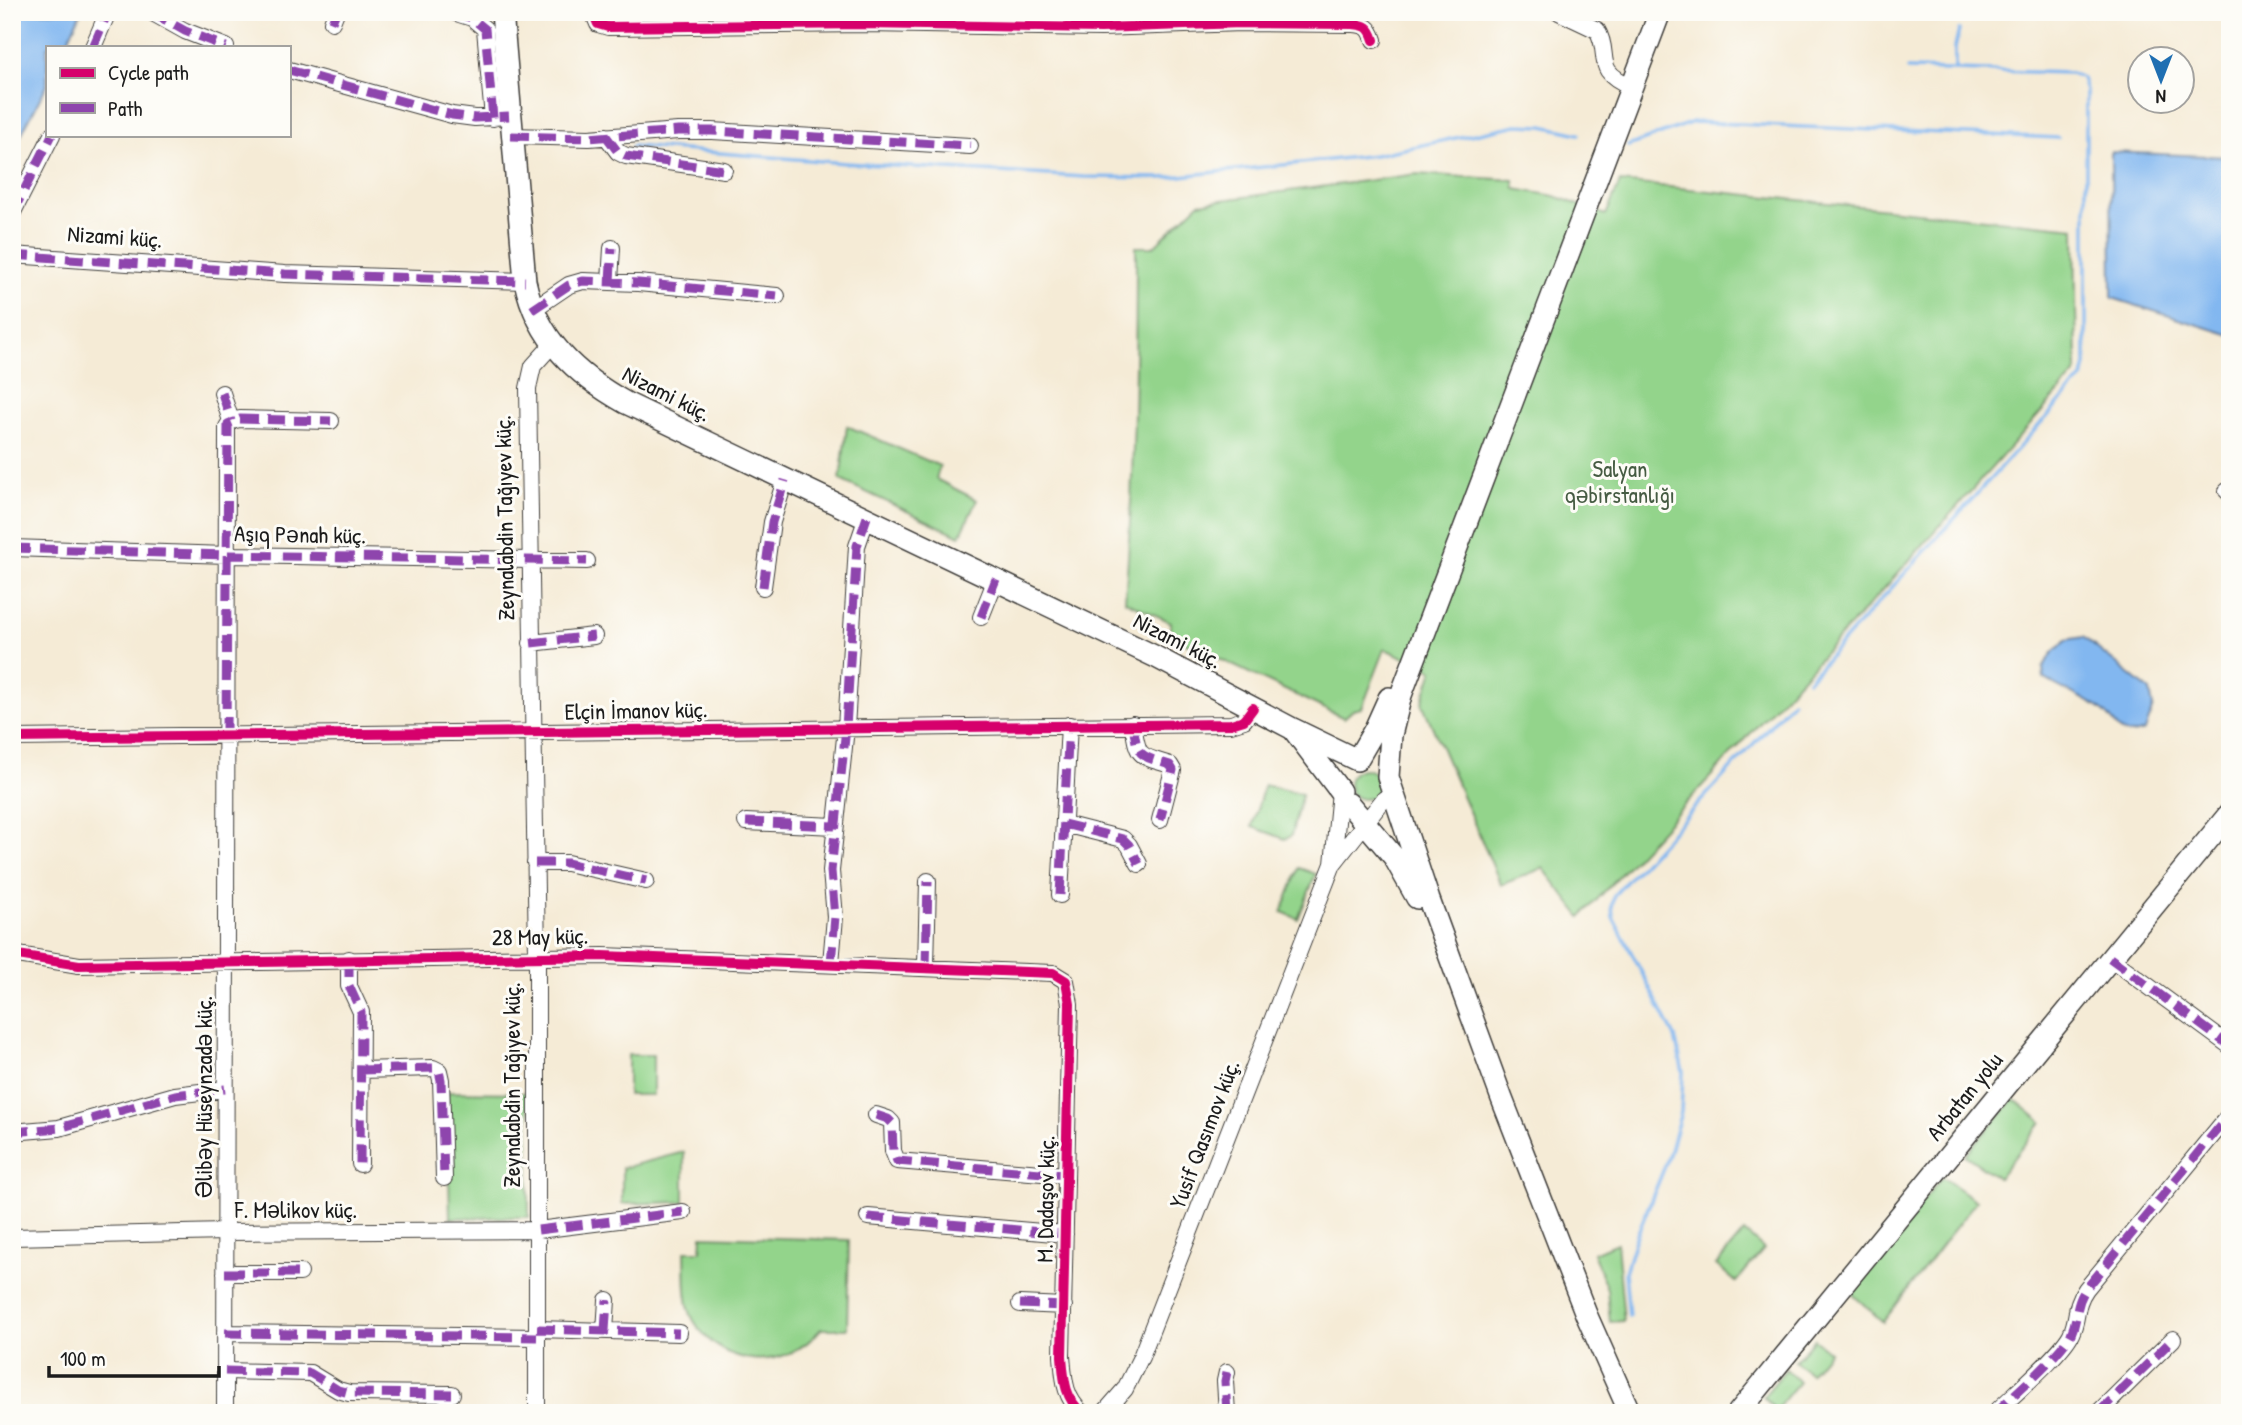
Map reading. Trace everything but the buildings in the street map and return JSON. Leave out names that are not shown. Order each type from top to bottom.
[{"type":"main road","points":[[502,12],[505,123],[525,281]]},
{"type":"main road","points":[[1648,12],[1626,84],[1401,695],[1391,735],[1388,792],[1384,799],[1371,808],[1364,809],[1344,798],[1339,783],[1344,769],[1357,760],[1391,694],[1626,84],[1660,12]]},
{"type":"main road","name":"Nizami küç.","points":[[525,281],[533,310],[552,345],[573,367],[606,392],[1154,656],[1357,760]]},
{"type":"main road","points":[[1293,729],[1344,798],[1399,865],[1417,898],[1558,1271],[1620,1412]]},
{"type":"main road","points":[[1357,760],[1364,759],[1379,764],[1388,776],[1429,900],[1620,1412]]},
{"type":"main road","name":"Arbatan yolu","points":[[1738,1413],[2230,813]]},
{"type":"street","points":[[93,46],[108,12]]},
{"type":"street","points":[[151,12],[185,31],[223,46]]},
{"type":"street","points":[[453,12],[472,19],[485,29],[505,123]]},
{"type":"street","points":[[593,12],[598,24],[608,27],[895,24],[1101,28],[1241,17],[1366,25],[1374,40]]},
{"type":"street","points":[[1559,12],[1597,30],[1604,61],[1612,77],[1626,84]]},
{"type":"street","points":[[290,69],[452,115],[606,136],[712,131],[970,146]]},
{"type":"street","points":[[12,214],[51,136]]},
{"type":"street","points":[[606,136],[618,152],[626,156],[724,170]]},
{"type":"street","points":[[610,281],[612,248]]},
{"type":"street","name":"Nizami küç.","points":[[12,255],[285,274],[525,281]]},
{"type":"street","points":[[533,310],[569,285],[583,281],[777,296]]},
{"type":"street","name":"Zeynalabdin Tağıyev küç.","points":[[537,1413],[537,956],[531,643],[530,376],[538,358],[552,345]]},
{"type":"street","points":[[222,393],[230,421],[331,421]]},
{"type":"street","name":"Əlibəy Hüseynzadə küç.","points":[[225,1413],[227,427],[230,421]]},
{"type":"street","points":[[763,587],[772,522],[785,480]]},
{"type":"street","points":[[831,963],[835,918],[831,871],[846,728],[858,546],[867,517]]},
{"type":"street","name":"Aşıq Pənah küç.","points":[[12,548],[227,555],[587,561]]},
{"type":"street","points":[[981,617],[996,579]]},
{"type":"street","points":[[531,643],[594,636]]},
{"type":"street","name":"Elçin İmanov küç.","points":[[12,738],[1239,724],[1253,708]]},
{"type":"street","points":[[1133,724],[1136,749],[1143,756],[1170,765],[1172,770],[1160,820]]},
{"type":"street","points":[[1060,895],[1069,725]]},
{"type":"street","points":[[1333,864],[1344,798]]},
{"type":"street","points":[[1333,864],[1384,799]]},
{"type":"street","points":[[746,822],[835,825]]},
{"type":"street","points":[[1063,824],[1123,839],[1139,864]]},
{"type":"street","points":[[535,863],[567,863],[646,881]]},
{"type":"street","name":"Yusif Qasımov küç.","points":[[1104,1413],[1125,1389],[1141,1357],[1333,864]]},
{"type":"street","points":[[926,967],[928,881]]},
{"type":"street","name":"28 May küç.","points":[[12,954],[79,965],[537,956],[653,957],[1040,971],[1053,973],[1066,981]]},
{"type":"street","points":[[2110,958],[2230,1046]]},
{"type":"street","points":[[349,959],[349,986],[361,1012],[360,1164]]},
{"type":"street","name":"M. Dadaşov küç.","points":[[1066,981],[1070,1004],[1062,1356],[1066,1391],[1082,1413]]},
{"type":"street","points":[[360,1070],[433,1068],[439,1072],[444,1178]]},
{"type":"street","points":[[12,1132],[59,1128],[175,1095],[225,1088]]},
{"type":"street","points":[[1995,1413],[2066,1343],[2073,1327],[2076,1306],[2086,1289],[2230,1114]]},
{"type":"street","points":[[876,1115],[892,1123],[893,1151],[897,1161],[1066,1175]]},
{"type":"street","name":"F. Məlikov küç.","points":[[12,1237],[225,1232],[538,1230],[683,1212]]},
{"type":"street","points":[[868,1217],[1065,1234]]},
{"type":"street","points":[[225,1273],[300,1273]]},
{"type":"street","points":[[606,1331],[607,1300]]},
{"type":"street","points":[[1020,1304],[1063,1306]]},
{"type":"street","points":[[225,1333],[679,1333]]},
{"type":"street","points":[[2098,1413],[2173,1339]]},
{"type":"street","points":[[225,1371],[310,1373],[338,1390],[349,1393],[452,1394]]},
{"type":"street","points":[[1227,1372],[1227,1413]]},
{"type":"green space","name":"Salyan qəbirstanlığı","points":[[1417,174],[1514,180],[1515,189],[1555,196],[1606,215],[1620,182],[2075,228],[2077,372],[1881,592],[1581,917],[1543,868],[1501,885],[1422,703],[1433,670],[1385,649],[1362,708],[1353,710],[1344,718],[1169,635],[1171,622],[1125,601],[1134,424],[1136,247],[1153,247],[1199,203]]},
{"type":"green space","points":[[847,426],[940,466],[936,479],[977,500],[960,536],[840,480]]},
{"type":"green space","points":[[1364,769],[1375,773],[1379,784],[1375,795],[1364,799],[1353,795],[1349,784],[1353,773]]},
{"type":"green space","points":[[1264,785],[1302,794],[1291,836],[1285,839],[1252,827]]},
{"type":"green space","points":[[1299,868],[1316,874],[1298,919],[1282,912]]},
{"type":"green space","points":[[628,1055],[653,1055],[653,1095],[628,1095]]},
{"type":"green space","points":[[447,1092],[528,1093],[529,1217],[450,1218]]},
{"type":"green space","points":[[2014,1099],[2042,1122],[1998,1178],[1965,1155]]},
{"type":"green space","points":[[684,1152],[684,1202],[622,1204],[622,1168]]},
{"type":"green space","points":[[1942,1177],[1976,1201],[1883,1322],[1850,1292]]},
{"type":"green space","points":[[1744,1232],[1764,1249],[1736,1282],[1716,1265]]},
{"type":"green space","points":[[702,1236],[849,1240],[847,1329],[821,1329],[807,1343],[790,1353],[773,1358],[755,1360],[721,1349],[706,1337],[694,1321],[687,1296],[685,1251],[701,1251]]},
{"type":"green space","points":[[1617,1243],[1624,1321],[1610,1322],[1607,1289],[1593,1253]]},
{"type":"green space","points":[[1814,1339],[1829,1351],[1810,1374],[1795,1361]]},
{"type":"green space","points":[[1786,1369],[1799,1382],[1776,1410],[1763,1397]]},
{"type":"water","points":[[12,12],[81,12],[65,46],[46,46],[46,87],[12,152]]},
{"type":"water","points":[[2111,152],[2230,157],[2230,335],[2112,298]]},
{"type":"water","points":[[2083,637],[2150,691],[2153,707],[2145,731],[2131,734],[2123,732],[2096,706],[2044,678],[2043,667],[2052,654],[2066,640]]},
{"type":"waterway","points":[[1962,17],[1964,12]]},
{"type":"waterway","points":[[1955,69],[1955,48],[1959,30]]},
{"type":"waterway","points":[[1808,680],[2083,377],[2086,366],[2086,90],[2082,78],[2071,73],[1908,69]]},
{"type":"waterway","points":[[1628,146],[1693,122],[2058,138]]},
{"type":"waterway","points":[[632,146],[846,163],[1084,177],[1162,178],[1375,155],[1517,125],[1543,126],[1579,134]]},
{"type":"waterway","points":[[1629,1316],[1625,1272],[1667,1161],[1681,1112],[1683,1072],[1675,1037],[1613,917],[1614,895],[1793,701]]},
{"type":"marked path","points":[[93,46],[108,12]]},
{"type":"marked path","points":[[151,12],[185,31],[223,46]]},
{"type":"marked path","points":[[332,22],[336,12]]},
{"type":"marked path","points":[[453,12],[472,18],[485,29],[493,118]]},
{"type":"marked path","points":[[290,70],[452,115],[475,118],[509,116]]},
{"type":"marked path","points":[[511,136],[589,138],[712,131],[970,146]]},
{"type":"marked path","points":[[12,214],[51,136]]},
{"type":"marked path","points":[[606,136],[618,152],[626,156],[724,170]]},
{"type":"marked path","points":[[610,281],[612,248]]},
{"type":"marked path","points":[[12,255],[285,274],[525,281]]},
{"type":"marked path","points":[[532,310],[569,285],[583,281],[638,283],[777,296]]},
{"type":"marked path","points":[[222,393],[231,421]]},
{"type":"marked path","points":[[226,735],[228,424],[240,419],[331,421]]},
{"type":"marked path","points":[[763,587],[772,522],[785,480]]},
{"type":"marked path","points":[[831,963],[835,917],[831,871],[846,728],[857,546],[867,517]]},
{"type":"marked path","points":[[12,548],[227,555],[587,561]]},
{"type":"marked path","points":[[981,617],[996,579]]},
{"type":"marked path","points":[[531,643],[594,636]]},
{"type":"marked path","points":[[1133,724],[1141,754],[1170,765],[1173,770],[1160,820]]},
{"type":"marked path","points":[[1060,895],[1069,725]]},
{"type":"marked path","points":[[746,822],[835,826]]},
{"type":"marked path","points":[[1064,824],[1123,839],[1139,864]]},
{"type":"marked path","points":[[535,863],[567,863],[646,881]]},
{"type":"marked path","points":[[926,967],[928,881]]},
{"type":"marked path","points":[[2110,958],[2230,1046]]},
{"type":"marked path","points":[[349,959],[349,986],[361,1012],[360,1164]]},
{"type":"marked path","points":[[361,1070],[433,1068],[439,1071],[444,1178]]},
{"type":"marked path","points":[[12,1132],[59,1128],[175,1095],[225,1089]]},
{"type":"marked path","points":[[1995,1413],[2066,1342],[2086,1289],[2230,1114]]},
{"type":"marked path","points":[[876,1115],[892,1123],[893,1151],[897,1161],[1066,1175]]},
{"type":"marked path","points":[[538,1230],[683,1212]]},
{"type":"marked path","points":[[868,1217],[1065,1234]]},
{"type":"marked path","points":[[225,1273],[300,1273]]},
{"type":"marked path","points":[[605,1331],[607,1300]]},
{"type":"marked path","points":[[1020,1304],[1064,1306]]},
{"type":"marked path","points":[[537,1329],[679,1333]]},
{"type":"marked path","points":[[225,1333],[537,1337]]},
{"type":"marked path","points":[[2098,1413],[2173,1339]]},
{"type":"marked path","points":[[225,1371],[310,1373],[338,1390],[349,1393],[452,1394]]},
{"type":"marked path","points":[[1227,1372],[1227,1413]]},
{"type":"cycle path","points":[[593,12],[598,24],[608,27],[867,24],[1101,28],[1241,23],[1353,24],[1367,28],[1374,40]]},
{"type":"cycle path","points":[[12,738],[1231,724],[1244,720],[1253,708]]},
{"type":"cycle path","points":[[12,954],[79,965],[603,956],[1053,973],[1066,981],[1070,1004],[1062,1356],[1068,1394],[1082,1413]]}]
